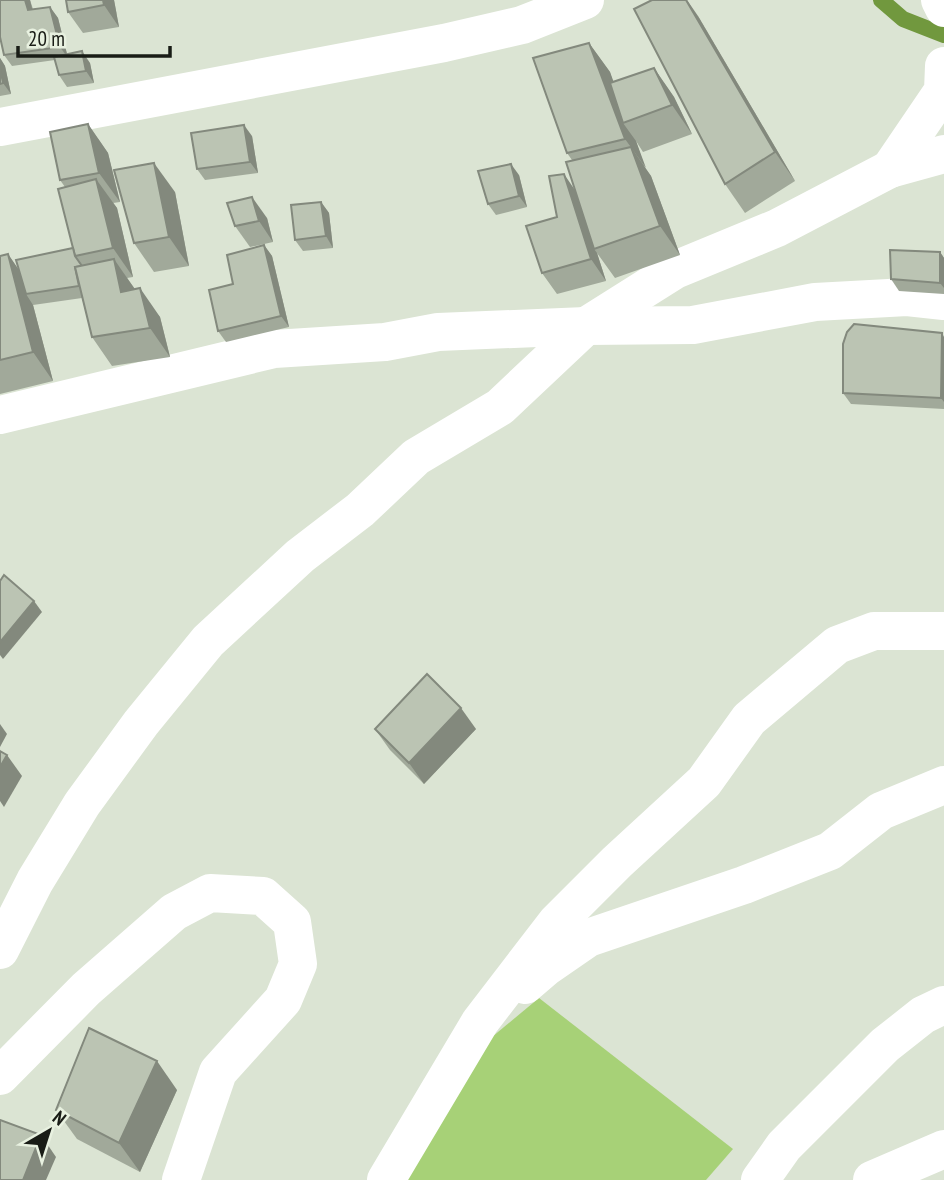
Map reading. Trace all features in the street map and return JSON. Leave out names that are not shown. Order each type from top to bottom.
[{"type":"street","points":[[0,127],[444,43],[522,24],[585,0]]},
{"type":"street","points":[[940,0],[944,8]]},
{"type":"street","points":[[890,169],[943,91],[944,66]]},
{"type":"street","points":[[0,950],[35,881],[82,804],[141,723],[208,640],[300,556],[360,510],[416,457],[500,407],[586,327],[675,270],[777,228],[890,169],[944,155]]},
{"type":"street","points":[[0,415],[274,349],[384,342],[438,332],[693,325],[815,302],[907,297],[944,301]]},
{"type":"street","points":[[478,331],[503,350],[510,369],[510,385],[500,407]]},
{"type":"street","points":[[386,1180],[481,1022],[555,923],[704,782],[750,719],[837,645],[874,631],[944,631]]},
{"type":"street","points":[[481,1022],[546,967],[588,938],[744,885],[830,850],[881,811],[944,785]]},
{"type":"street","points":[[0,1076],[86,989],[174,912],[210,893],[263,896],[292,922],[298,964],[283,1000],[218,1072],[181,1180]]},
{"type":"street","points":[[760,1180],[784,1146],[885,1045],[923,1014],[944,1005]]},
{"type":"street","points":[[872,1180],[944,1149]]},
{"type":"green space","points":[[539,998],[733,1149],[706,1180],[405,1180],[492,1037]]},
{"type":"building","points":[[0,0],[25,0],[28,10],[50,7],[60,47],[4,55],[0,37]]},
{"type":"building","points":[[66,0],[103,0],[104,5],[68,12]]},
{"type":"building","points":[[652,0],[686,0],[775,152],[725,184],[634,9]]},
{"type":"building","points":[[589,43],[625,139],[567,153],[533,58]]},
{"type":"building","points":[[82,51],[86,71],[59,75],[54,57]]},
{"type":"building","points":[[654,68],[672,105],[623,123],[610,83]]},
{"type":"building","points":[[88,124],[99,173],[60,180],[50,132]]},
{"type":"building","points":[[244,125],[250,162],[197,169],[191,133]]},
{"type":"building","points":[[631,147],[660,226],[594,249],[566,162]]},
{"type":"building","points":[[154,163],[169,237],[134,243],[114,170]]},
{"type":"building","points":[[511,164],[519,196],[488,204],[478,171]]},
{"type":"building","points":[[564,174],[591,259],[542,273],[526,226],[557,217],[549,176]]},
{"type":"building","points":[[96,179],[113,248],[75,256],[58,189]]},
{"type":"building","points":[[252,197],[259,221],[235,226],[227,203]]},
{"type":"building","points":[[321,202],[326,236],[295,240],[291,205]]},
{"type":"building","points":[[264,245],[281,316],[218,331],[209,290],[233,284],[227,255]]},
{"type":"building","points":[[73,248],[82,266],[75,267],[79,286],[26,294],[16,260]]},
{"type":"building","points":[[890,250],[940,252],[940,283],[891,279]]},
{"type":"building","points":[[8,254],[33,352],[0,360],[0,256]]},
{"type":"building","points":[[114,259],[121,292],[140,288],[150,328],[92,337],[75,267]]},
{"type":"building","points":[[854,324],[942,333],[941,398],[843,393],[843,344],[847,332]]},
{"type":"building","points":[[4,575],[34,601],[0,642],[0,581]]},
{"type":"building","points":[[427,674],[461,708],[409,763],[375,729]]},
{"type":"building","points":[[0,751],[7,755],[0,767]]},
{"type":"building","points":[[89,1028],[157,1061],[119,1143],[56,1110]]},
{"type":"building","points":[[0,1120],[41,1135],[23,1180],[0,1180]]},
{"type":"waterway","points":[[881,0],[903,19],[944,35]]}]
